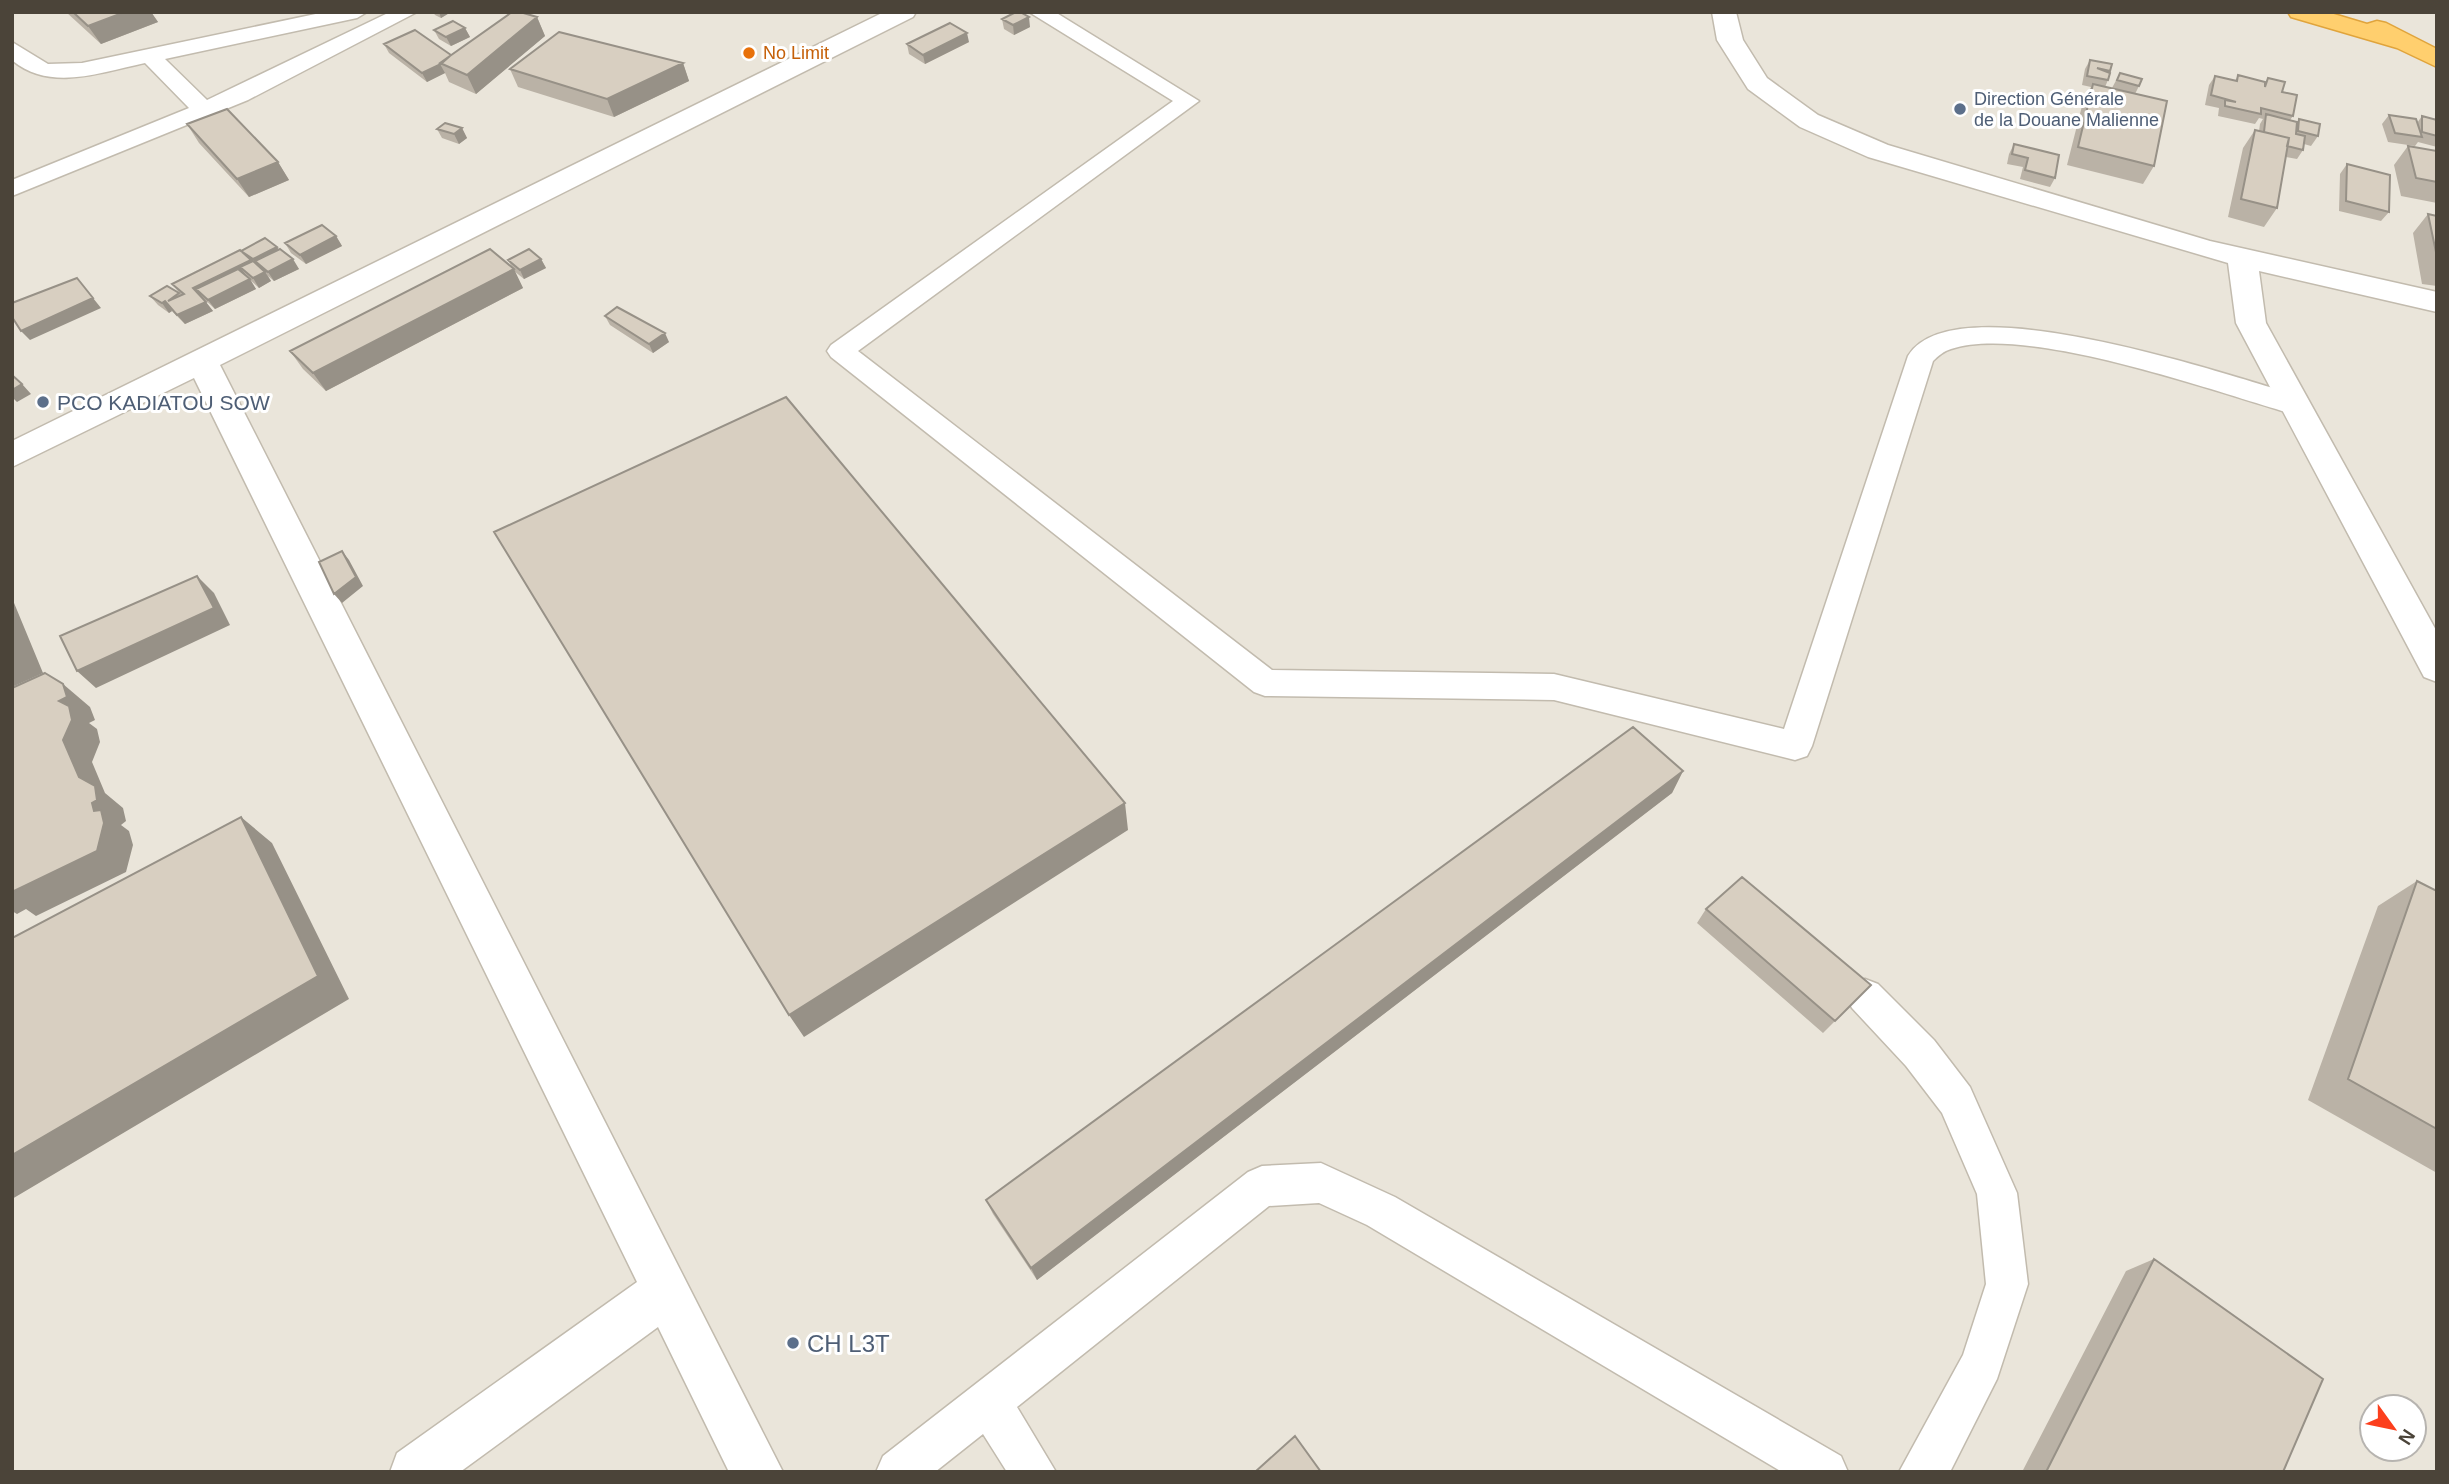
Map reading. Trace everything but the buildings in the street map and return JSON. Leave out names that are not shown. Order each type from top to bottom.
[{"type":"highway","points":[[2300,12],[2398,41]]},
{"type":"highway","points":[[2353,12],[2398,41],[2437,59]]},
{"type":"street","points":[[12,455],[904,12]]},
{"type":"street","points":[[1724,12],[1730,40],[1757,83],[1809,121],[1878,151],[2205,249],[2437,302]]},
{"type":"street","points":[[2242,257],[2251,323],[2437,667]]},
{"type":"street","points":[[202,361],[757,1472]]},
{"type":"street","points":[[416,1472],[666,1291]]},
{"type":"lane","points":[[12,48],[30,67],[49,73],[82,70],[357,12]]},
{"type":"lane","points":[[12,189],[204,109],[407,12]]},
{"type":"lane","points":[[1039,12],[1188,101],[840,351],[1265,683],[1554,687],[1795,746],[1921,356],[1943,341],[1983,336],[2029,337],[2105,353],[2293,404]]},
{"type":"lane","points":[[150,56],[204,109]]},
{"type":"lane","points":[[1866,996],[1920,1053],[1956,1100],[1997,1193],[2007,1284],[1982,1364],[1930,1463],[1922,1472]]},
{"type":"lane","points":[[899,1472],[1262,1186],[1321,1183],[1381,1211],[1825,1472]]},
{"type":"lane","points":[[988,1401],[1033,1472]]},
{"type":"shaded area","points":[[12,12],[2437,12],[2437,1472],[12,1472]]},
{"type":"place","name":"No Limit","points":[[749,53]]},
{"type":"place","name":"Direction Générale de la Douane Malienne","points":[[1960,109]]},
{"type":"place","name":"PCO KADIATOU SOW","points":[[43,402]]},
{"type":"place","name":"CH L3T","points":[[793,1343]]}]
